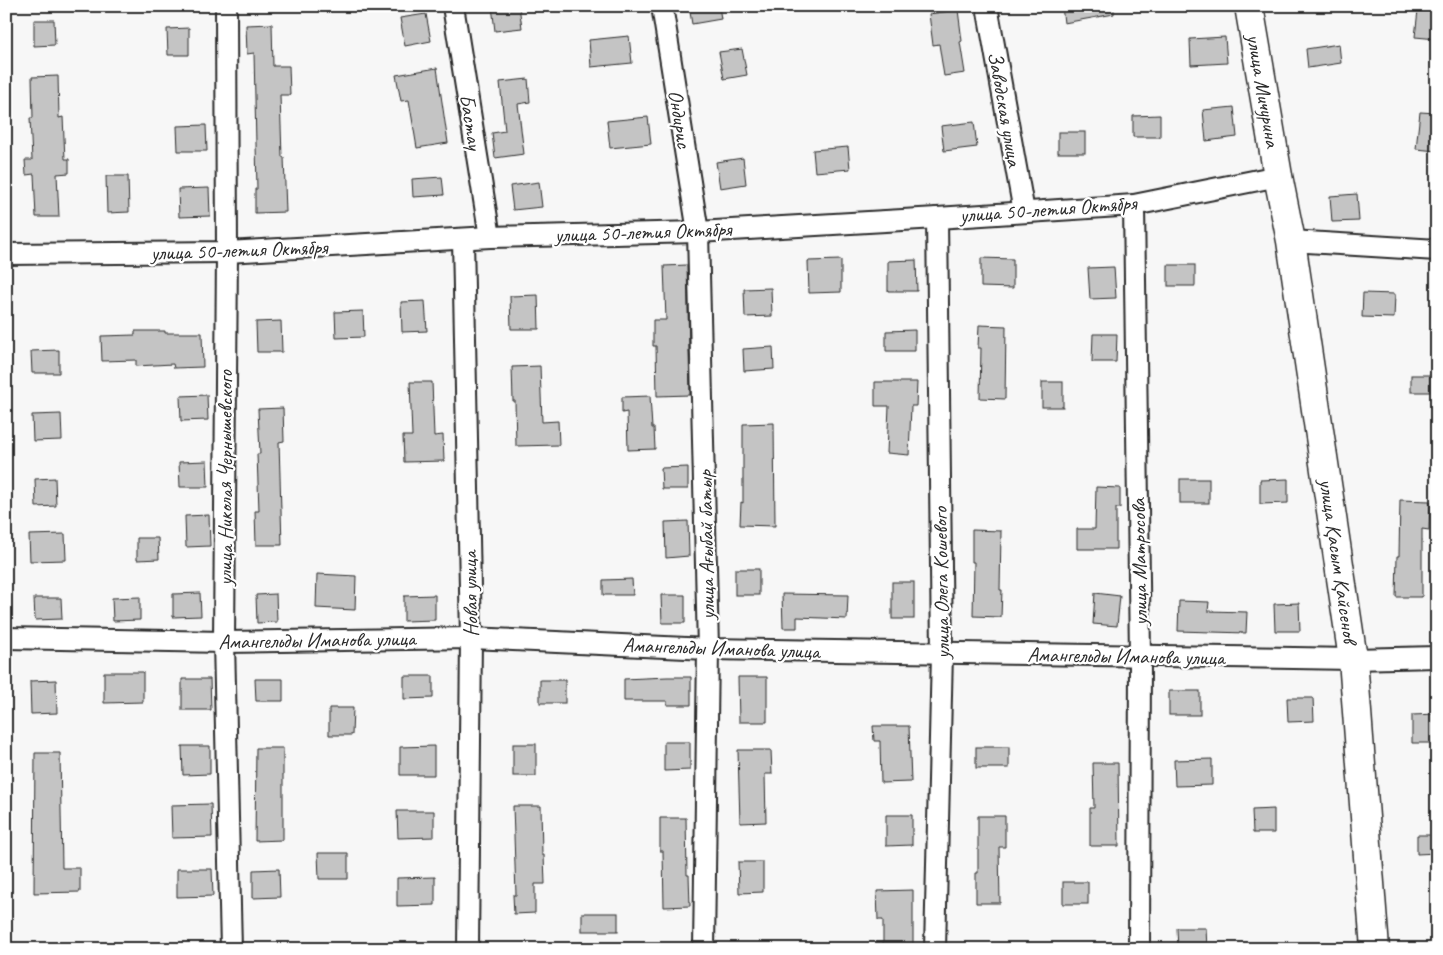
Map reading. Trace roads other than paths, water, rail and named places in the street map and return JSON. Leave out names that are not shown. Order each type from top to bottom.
[{"type":"street","name":"улица Николая Чернышевского","points":[[226,6],[227,252],[224,642],[231,949]]},
{"type":"street","name":"Бастау","points":[[453,6],[490,237]]},
{"type":"street","name":"Ондирис","points":[[662,6],[698,232]]},
{"type":"street","name":"Заводская улица","points":[[986,6],[1024,212]]},
{"type":"street","name":"улица Мичурина","points":[[1249,6],[1278,176]]},
{"type":"street","name":"улица 50-летия Октября","points":[[6,254],[227,252],[490,237],[698,232],[937,218],[1134,205],[1278,176]]},
{"type":"street","name":"улица Қасым Қайсенов","points":[[1278,176],[1291,241],[1353,659],[1375,949]]},
{"type":"street","name":"улица Матросова","points":[[1134,205],[1140,656],[1139,949]]},
{"type":"street","name":"улица Олега Кошевого","points":[[935,949],[942,653],[937,218]]},
{"type":"street","name":"улица Ағыбай батыр","points":[[698,232],[708,649],[704,949]]},
{"type":"street","name":"Новая улица","points":[[462,239],[471,638],[468,949]]},
{"type":"street","points":[[1291,241],[1437,250]]},
{"type":"street","name":"Амангельды Иманова улица","points":[[6,638],[224,642],[471,638],[708,649],[1353,659],[1437,657]]}]
